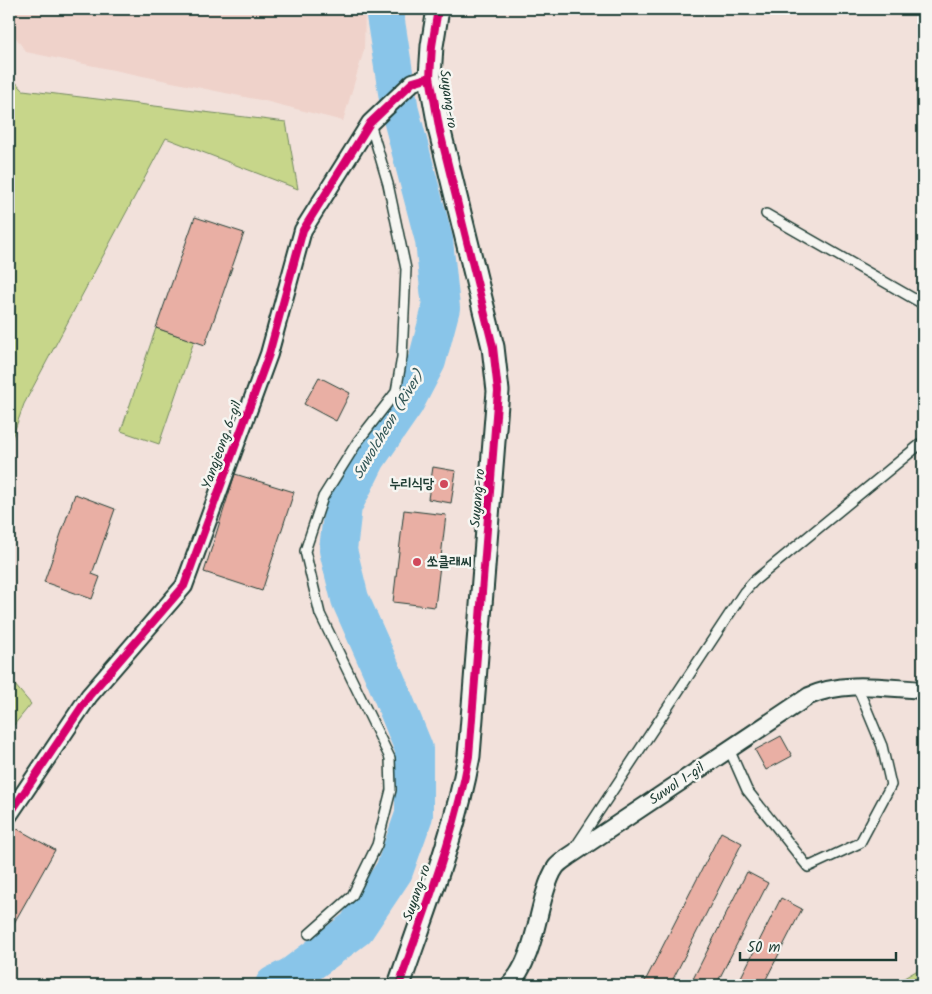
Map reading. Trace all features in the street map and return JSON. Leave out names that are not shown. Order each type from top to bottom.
[{"type":"street","name":"Suyang-ro","points":[[398,985],[452,832],[468,756],[498,391],[493,347],[440,132],[421,80],[432,46],[438,9]]},
{"type":"street","name":"Yangjeong 6-gil","points":[[9,815],[89,696],[184,586],[269,354],[303,230],[370,123],[421,80]]},
{"type":"street","name":"Suwol 1-gil","points":[[509,985],[526,958],[548,881],[557,866],[568,857],[809,696],[837,686],[923,690]]},
{"type":"lane","points":[[309,934],[352,896],[377,845],[391,790],[390,758],[320,614],[306,551],[323,497],[358,441],[396,392],[402,357],[406,269],[388,184],[370,123]]},
{"type":"lane","points":[[766,214],[923,304]]},
{"type":"lane","points":[[568,857],[744,592],[754,580],[923,442]]},
{"type":"lane","points":[[729,750],[747,790],[808,867],[860,843],[891,785],[882,746],[857,686]]},
{"type":"shaded area","points":[[9,9],[365,9],[364,50],[343,121],[265,101],[26,52],[9,28]]},
{"type":"green space","points":[[9,75],[23,90],[286,122],[298,189],[166,138],[24,404],[9,446]]},
{"type":"green space","points":[[156,328],[194,341],[159,444],[121,431]]},
{"type":"green space","points":[[9,678],[31,704],[9,731]]},
{"type":"green space","points":[[923,967],[923,985],[892,985]]},
{"type":"building","points":[[195,217],[244,233],[205,345],[156,328]]},
{"type":"building","points":[[319,377],[350,393],[336,421],[304,404]]},
{"type":"building","points":[[433,467],[456,471],[451,503],[428,499]]},
{"type":"building","points":[[235,474],[294,492],[262,591],[204,572]]},
{"type":"building","points":[[75,494],[115,509],[92,574],[100,577],[92,599],[44,582]]},
{"type":"building","points":[[404,510],[446,515],[435,607],[393,602]]},
{"type":"building","points":[[781,736],[792,756],[766,770],[755,750]]},
{"type":"building","points":[[14,827],[55,850],[9,932],[9,835]]},
{"type":"building","points":[[721,832],[742,843],[670,985],[643,985]]},
{"type":"building","points":[[747,872],[768,883],[716,985],[690,985]]},
{"type":"building","points":[[781,898],[802,909],[763,985],[737,985]]},
{"type":"waterway","name":"Suwolcheon (River)","points":[[274,985],[292,976],[356,928],[394,871],[414,815],[414,749],[350,599],[338,550],[343,506],[367,458],[405,403],[427,361],[441,308],[434,240],[400,111],[384,9]]},
{"type":"cycle path","points":[[399,985],[448,843],[469,756],[498,391],[493,347],[440,132],[430,77],[432,46],[438,9]]},
{"type":"cycle path","points":[[9,815],[89,696],[184,586],[269,354],[303,230],[370,123],[413,82],[430,77]]},
{"type":"place","name":"누리식당","points":[[444,484]]},
{"type":"place","name":"쏘클래씨","points":[[417,562]]}]
